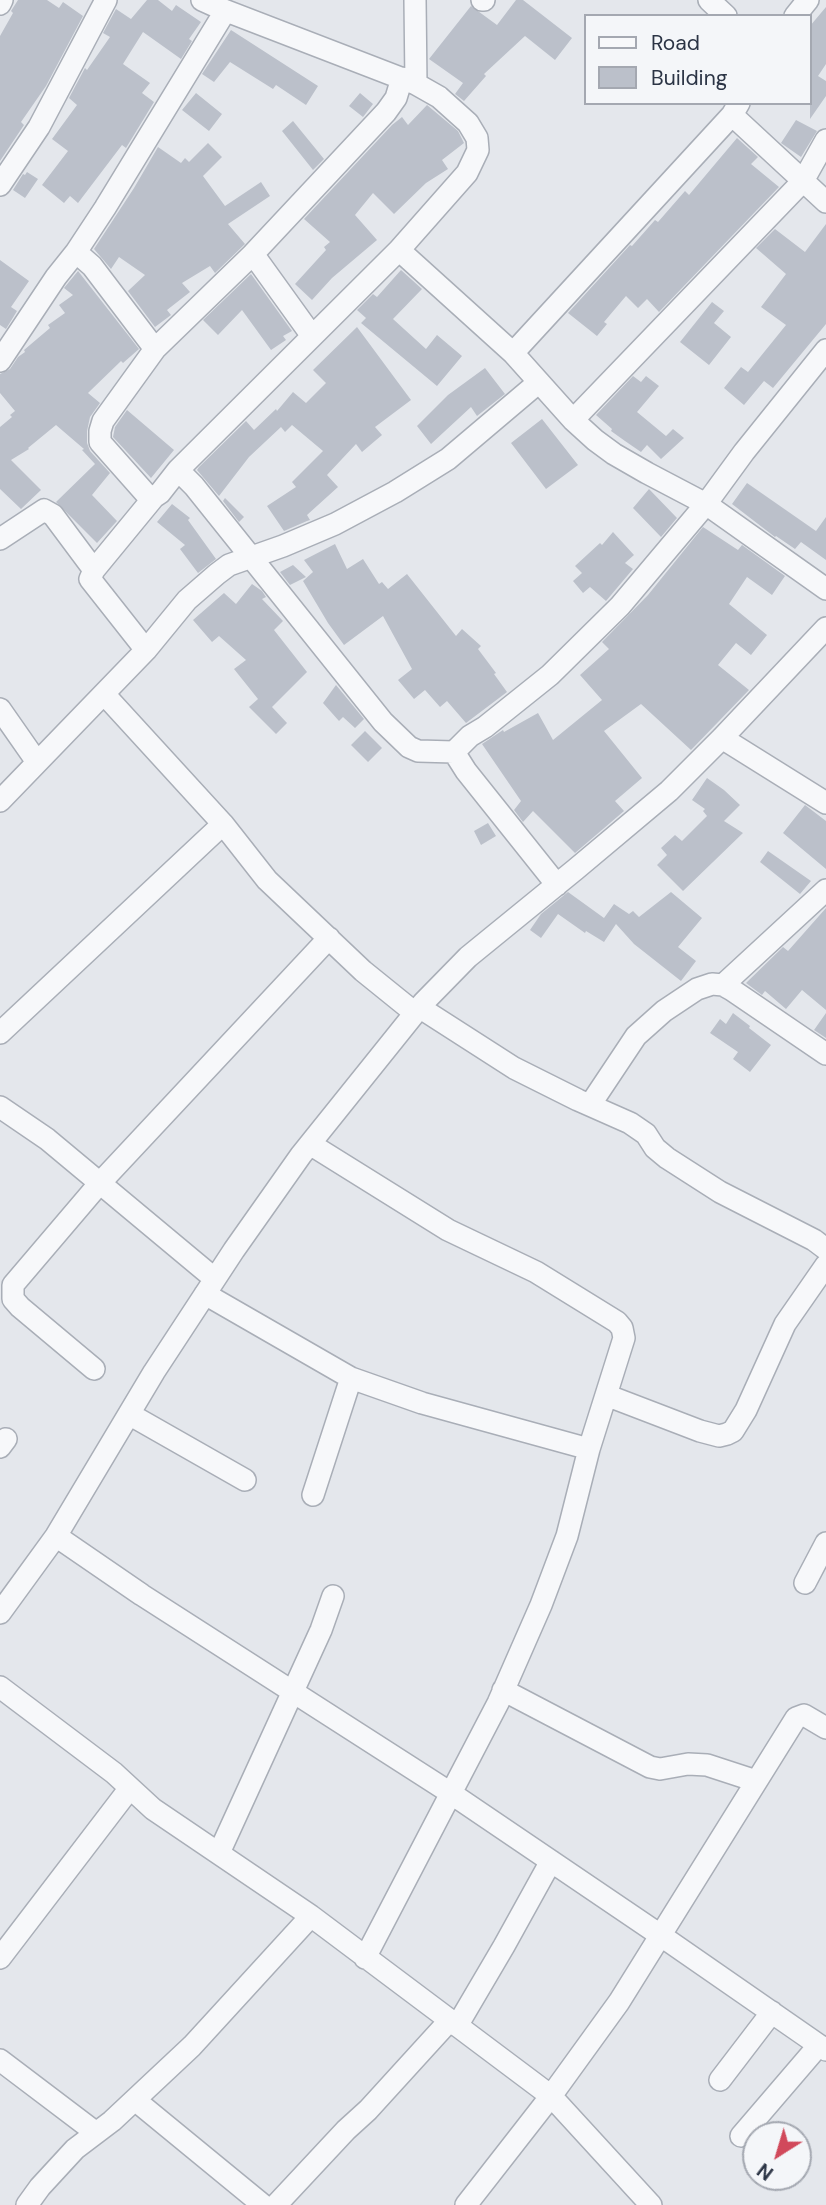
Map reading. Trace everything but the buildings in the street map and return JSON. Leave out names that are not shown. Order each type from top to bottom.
[{"type":"street","points":[[0,186],[39,127],[106,0]]},
{"type":"street","points":[[146,650],[90,579],[94,570],[178,470],[399,250],[467,173],[478,150],[477,138],[468,123],[439,97],[409,81],[202,0]]},
{"type":"street","points":[[154,496],[146,494],[100,442],[103,421],[155,349],[253,254],[386,112],[409,81],[415,0]]},
{"type":"street","points":[[709,0],[724,14]]},
{"type":"street","points":[[797,14],[808,0]]},
{"type":"street","points":[[0,361],[98,219],[224,10]]},
{"type":"street","points":[[513,353],[735,109],[826,202]]},
{"type":"street","points":[[573,420],[803,181],[826,141]]},
{"type":"street","points":[[399,250],[513,353],[573,420],[614,454],[706,503],[826,589]]},
{"type":"street","points":[[75,252],[92,266],[155,349]]},
{"type":"street","points":[[253,254],[312,336]]},
{"type":"street","points":[[178,470],[194,486],[383,722],[409,747],[418,751],[454,752],[470,736],[550,675],[621,606],[826,350]]},
{"type":"street","points":[[0,801],[146,650],[187,600],[207,582],[229,565],[335,524],[395,492],[448,459],[539,382]]},
{"type":"street","points":[[0,540],[44,510],[53,514],[94,570]]},
{"type":"street","points":[[0,1613],[56,1536],[154,1372],[210,1287],[310,1144],[417,1010],[468,957],[669,791],[723,738],[826,628]]},
{"type":"street","points":[[104,694],[223,824],[267,880],[363,971],[417,1010],[514,1068],[631,1123],[667,1158],[719,1192],[814,1240],[826,1250]]},
{"type":"street","points":[[0,709],[37,762]]},
{"type":"street","points":[[723,738],[826,803]]},
{"type":"street","points":[[454,752],[466,771],[557,885]]},
{"type":"street","points":[[0,1033],[223,824]]},
{"type":"street","points":[[723,985],[826,890]]},
{"type":"street","points":[[94,1368],[20,1307],[13,1299],[13,1285],[99,1184],[328,938]]},
{"type":"street","points":[[590,1105],[636,1036],[664,1011],[697,989],[712,984],[723,985],[826,1055]]},
{"type":"street","points":[[0,1107],[47,1139],[210,1287],[351,1378],[422,1403],[589,1449]]},
{"type":"street","points":[[310,1144],[448,1230],[536,1272],[617,1322],[622,1328],[624,1338],[551,1580],[503,1690],[365,1958]]},
{"type":"street","points":[[606,1395],[700,1431],[719,1436],[733,1431],[746,1410],[785,1324],[826,1265]]},
{"type":"street","points":[[313,1495],[351,1378]]},
{"type":"street","points":[[129,1414],[245,1480]]},
{"type":"street","points":[[56,1536],[142,1595],[449,1792],[823,2048],[741,2136]]},
{"type":"street","points":[[805,1583],[826,1543]]},
{"type":"street","points":[[219,1853],[321,1630],[333,1596]]},
{"type":"street","points":[[0,1687],[114,1773],[153,1809],[311,1916],[551,2096],[651,2205]]},
{"type":"street","points":[[503,1690],[650,1767],[660,1769],[707,1765],[756,1781]]},
{"type":"street","points":[[466,2205],[551,2096],[619,2002],[796,1718],[804,1716],[826,1728]]},
{"type":"street","points":[[0,1958],[130,1788]]},
{"type":"street","points":[[276,2205],[346,2130],[453,2023],[551,1861]]},
{"type":"street","points":[[27,2205],[75,2149],[112,2121],[192,2046],[311,1916]]},
{"type":"street","points":[[720,2080],[772,2012]]},
{"type":"street","points":[[0,2060],[95,2132]]},
{"type":"street","points":[[135,2100],[263,2205]]}]
